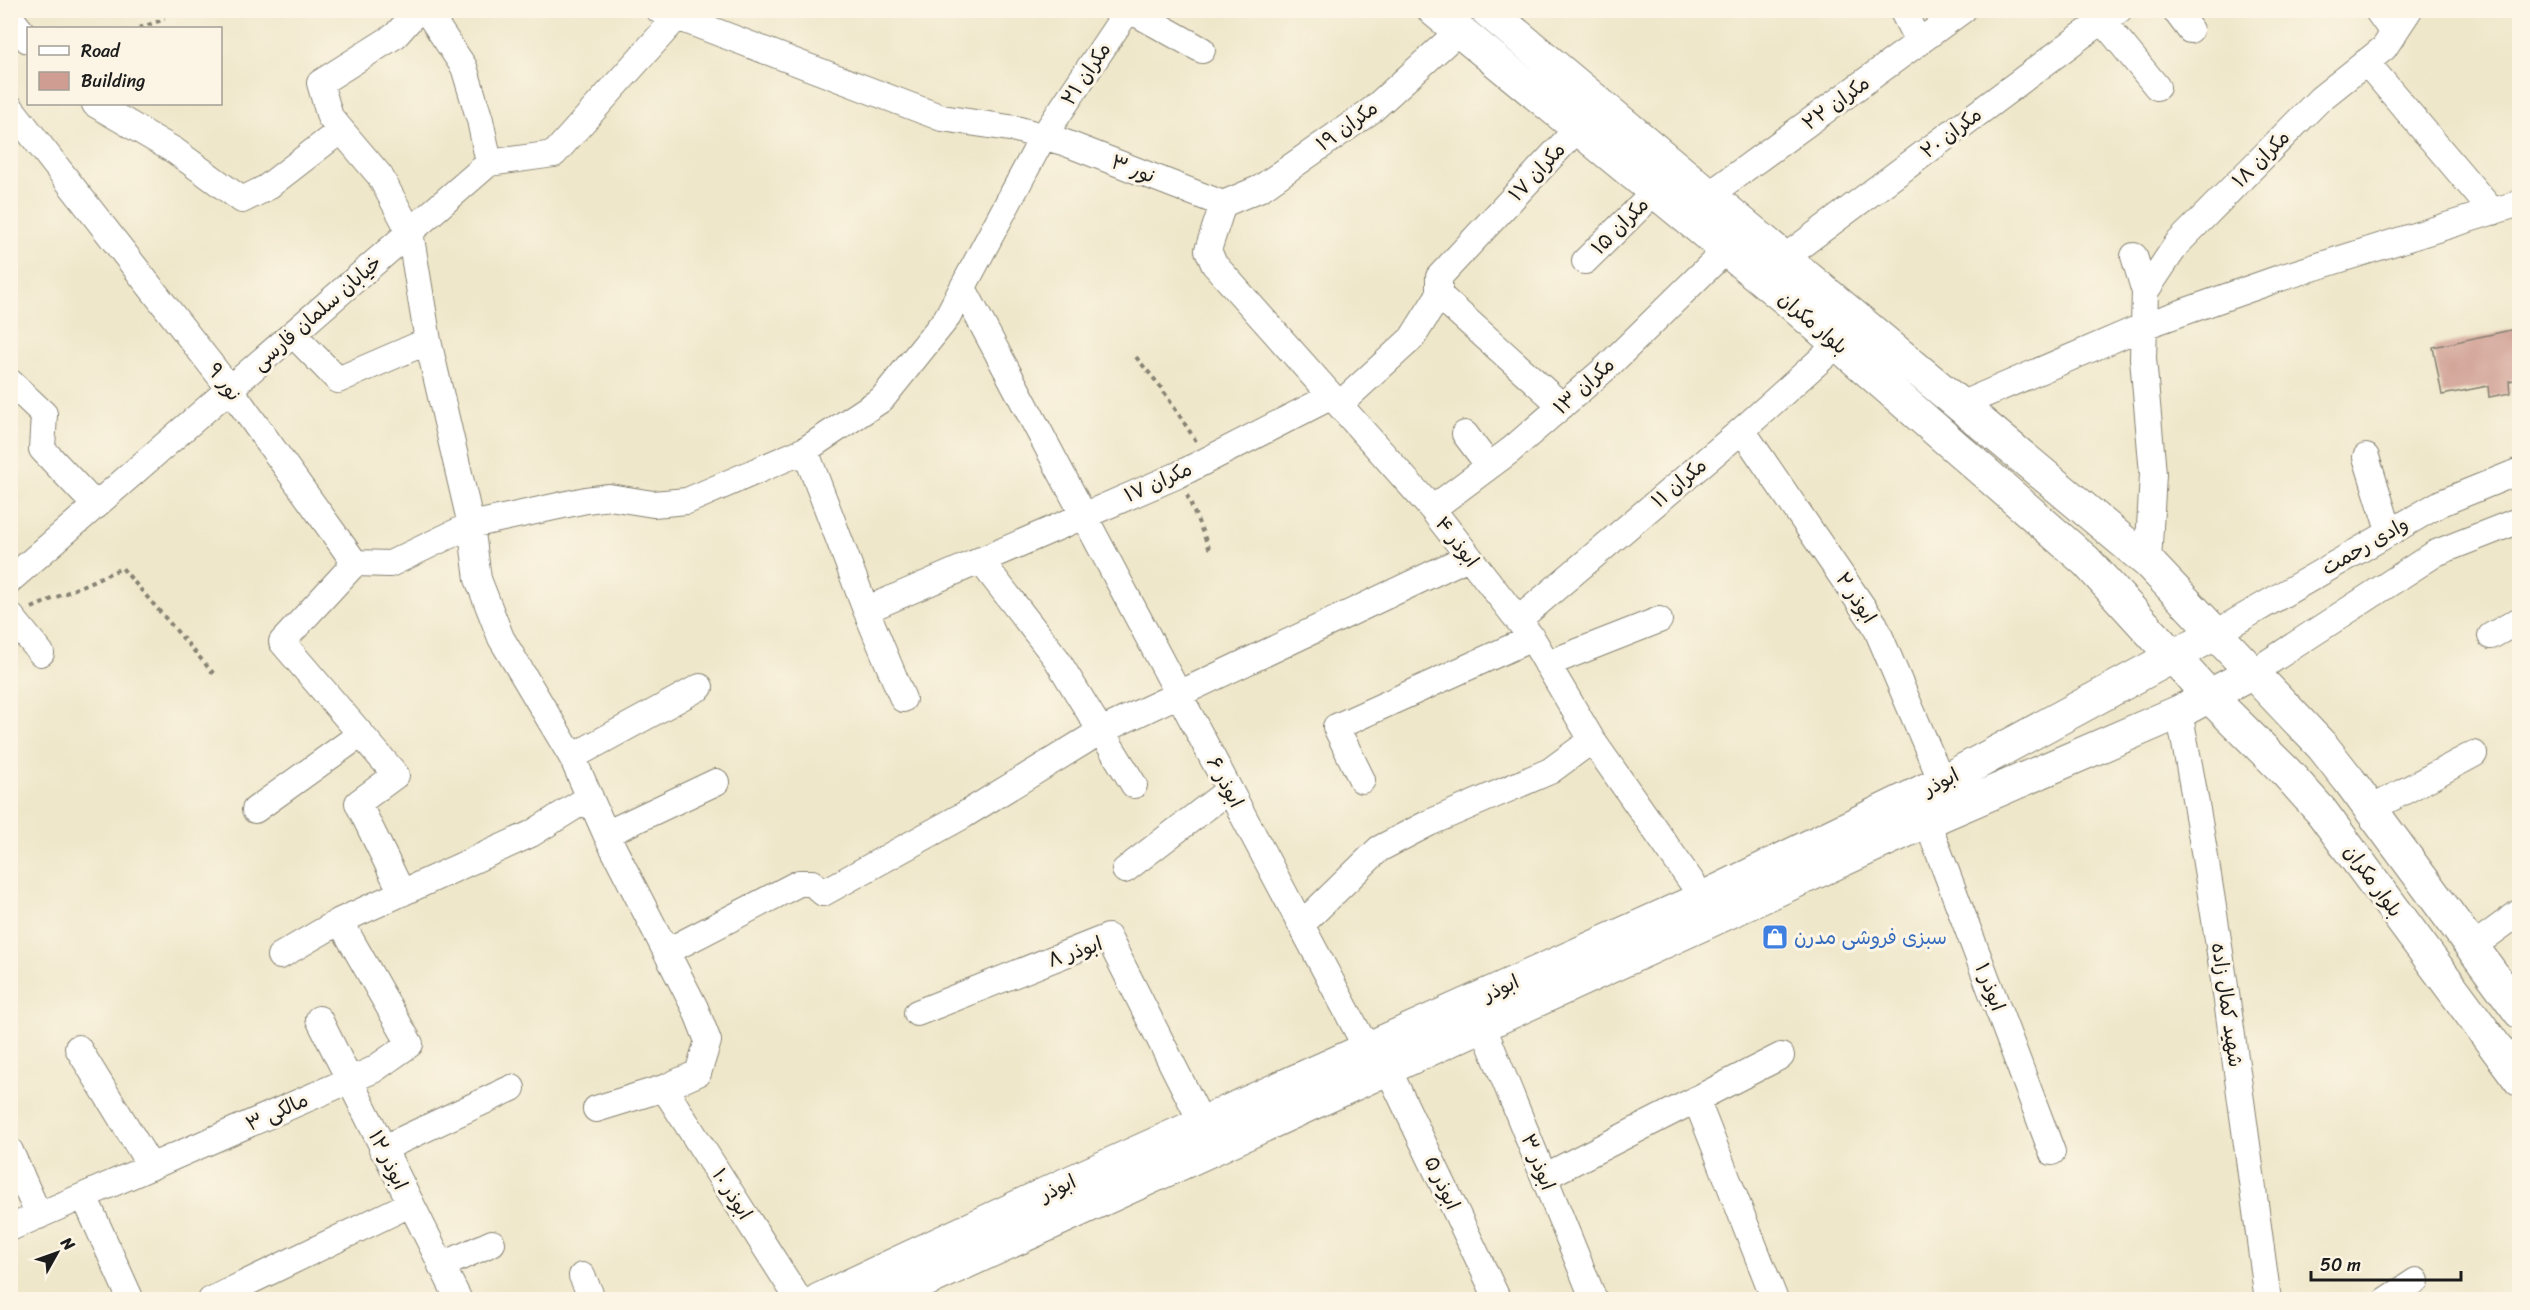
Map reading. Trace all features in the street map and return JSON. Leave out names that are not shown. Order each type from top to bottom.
[{"type":"main road","name":"بلوار مکران","points":[[1434,10],[1838,344],[2086,561],[2172,656],[2321,811],[2520,1080]]},
{"type":"main road","name":"بلوار مکران","points":[[1487,10],[2148,562],[2323,747],[2520,1012]]},
{"type":"main road","name":"ابوذر","points":[[819,1299],[1202,1123],[1377,1058],[1482,1024],[1844,844],[1942,782],[2216,633]]},
{"type":"main road","name":"ابوذر","points":[[883,1299],[1702,898],[1844,844],[1927,821],[2180,712],[2252,673]]},
{"type":"street","points":[[418,10],[396,35],[320,83],[330,117],[380,176],[410,232],[428,341],[471,525],[478,579],[501,638],[572,757],[606,834],[695,1008],[708,1041],[698,1073],[664,1088],[596,1109]]},
{"type":"street","points":[[426,10],[464,67],[480,120],[489,163],[554,154],[668,14]]},
{"type":"street","points":[[1129,10],[1202,50]]},
{"type":"street","name":"مکران ۲۱","points":[[471,525],[609,497],[653,504],[687,501],[805,450],[882,399],[946,319],[1043,137],[1129,10]]},
{"type":"street","points":[[1902,10],[1919,43]]},
{"type":"street","name":"مکران ۲۲","points":[[1709,195],[1963,10]]},
{"type":"street","points":[[2377,10],[2394,34]]},
{"type":"street","name":"مکران ۱۸","points":[[2145,292],[2177,244],[2320,99],[2384,48],[2409,10]]},
{"type":"street","name":"نور ۳","points":[[668,14],[942,118],[1016,129],[1063,142],[1223,204]]},
{"type":"street","points":[[2111,16],[2157,87]]},
{"type":"street","name":"مکران ۲۰","points":[[1784,258],[2111,16]]},
{"type":"street","points":[[10,17],[27,39]]},
{"type":"street","name":"مکران ۱۹","points":[[1223,204],[1261,188],[1372,110],[1459,31]]},
{"type":"street","points":[[2366,62],[2493,213]]},
{"type":"street","points":[[97,105],[175,151],[242,200],[266,188],[341,130]]},
{"type":"street","name":"نور ۹","points":[[10,107],[230,389],[355,563]]},
{"type":"street","name":"مکران ۱۷","points":[[866,610],[1083,514],[1178,475],[1336,400],[1412,338],[1439,295],[1439,277],[1578,128]]},
{"type":"street","name":"خیابان سلمان فارسی","points":[[10,580],[489,163]]},
{"type":"street","name":"مکران ۱۵","points":[[1585,261],[1655,192]]},
{"type":"street","points":[[1960,405],[2144,326],[2280,278],[2520,203]]},
{"type":"street","name":"ابوذر ۴","points":[[1223,204],[1208,250],[1214,264],[1432,509],[1525,629],[1592,741],[1702,898]]},
{"type":"street","name":"مکران ۱۳","points":[[1432,509],[1489,466],[1607,367],[1726,250]]},
{"type":"street","points":[[2134,255],[2145,292],[2143,358],[2153,474],[2148,562]]},
{"type":"street","name":"ابوذر ۶","points":[[963,288],[1301,925],[1377,1058]]},
{"type":"street","points":[[1439,295],[1562,406]]},
{"type":"street","points":[[292,334],[338,380],[428,341]]},
{"type":"street","name":"مکران ۱۱","points":[[1362,780],[1336,727],[1525,629],[1838,344]]},
{"type":"street","points":[[10,382],[44,414],[42,449],[96,506]]},
{"type":"street","name":"ابوذر ۲","points":[[1742,430],[1875,625],[1942,782]]},
{"type":"street","points":[[1465,434],[1489,466]]},
{"type":"street","points":[[805,450],[866,610],[903,699]]},
{"type":"street","points":[[2366,456],[2389,531]]},
{"type":"street","name":"وادی رحمت","points":[[2216,633],[2441,503],[2520,471]]},
{"type":"street","points":[[2252,673],[2436,553],[2520,520]]},
{"type":"street","points":[[402,893],[357,803],[396,775],[282,642],[355,563],[390,564],[471,525]]},
{"type":"street","points":[[666,952],[799,883],[812,883],[824,892],[964,815],[1101,731],[1468,557]]},
{"type":"street","points":[[980,560],[1056,658],[1134,785]]},
{"type":"street","points":[[11,616],[41,652]]},
{"type":"street","points":[[1547,664],[1659,620]]},
{"type":"street","points":[[2491,636],[2520,620]]},
{"type":"street","points":[[572,757],[700,687]]},
{"type":"street","name":"شهید کمال زاده","points":[[2180,712],[2218,942],[2268,1299]]},
{"type":"street","points":[[255,810],[361,734]]},
{"type":"street","points":[[1301,925],[1379,849],[1429,823],[1550,771],[1592,741]]},
{"type":"street","points":[[2371,809],[2474,754]]},
{"type":"street","points":[[606,834],[716,782]]},
{"type":"street","points":[[1125,870],[1229,790]]},
{"type":"street","points":[[280,956],[340,921],[531,834],[590,797]]},
{"type":"street","name":"ابوذر ۱","points":[[1927,821],[2052,1152]]},
{"type":"street","points":[[2472,947],[2520,912]]},
{"type":"street","name":"مالکی ۳","points":[[10,1228],[373,1070],[410,1044],[340,921]]},
{"type":"street","name":"ابوذر ۸","points":[[917,1013],[1108,936],[1202,1123]]},
{"type":"street","name":"ابوذر ۱۲","points":[[319,1019],[459,1299]]},
{"type":"street","name":"ابوذر ۳","points":[[1482,1024],[1594,1299]]},
{"type":"street","points":[[78,1048],[151,1167]]},
{"type":"street","points":[[1544,1177],[1781,1056]]},
{"type":"street","name":"ابوذر ۵","points":[[1377,1058],[1498,1299]]},
{"type":"street","points":[[382,1149],[512,1088]]},
{"type":"street","name":"ابوذر ۱۰","points":[[664,1088],[799,1299]]},
{"type":"street","points":[[1696,1100],[1775,1299]]},
{"type":"street","points":[[10,1151],[39,1216]]},
{"type":"street","points":[[84,1196],[131,1299]]},
{"type":"street","points":[[211,1299],[410,1204]]},
{"type":"street","points":[[441,1266],[492,1243]]},
{"type":"street","points":[[582,1276],[592,1299]]},
{"type":"street","points":[[2387,1299],[2416,1281]]},
{"type":"path","points":[[142,27],[165,19]]},
{"type":"path","points":[[1136,357],[1160,386],[1208,459]]},
{"type":"path","points":[[1178,475],[1210,550]]},
{"type":"path","points":[[11,616],[122,568],[214,674]]},
{"type":"building","points":[[2520,328],[2520,379],[2509,381],[2510,393],[2489,397],[2488,386],[2442,395],[2433,347]]},
{"type":"place","name":"سبزی فروشی مدرن","points":[[1775,937]]}]
